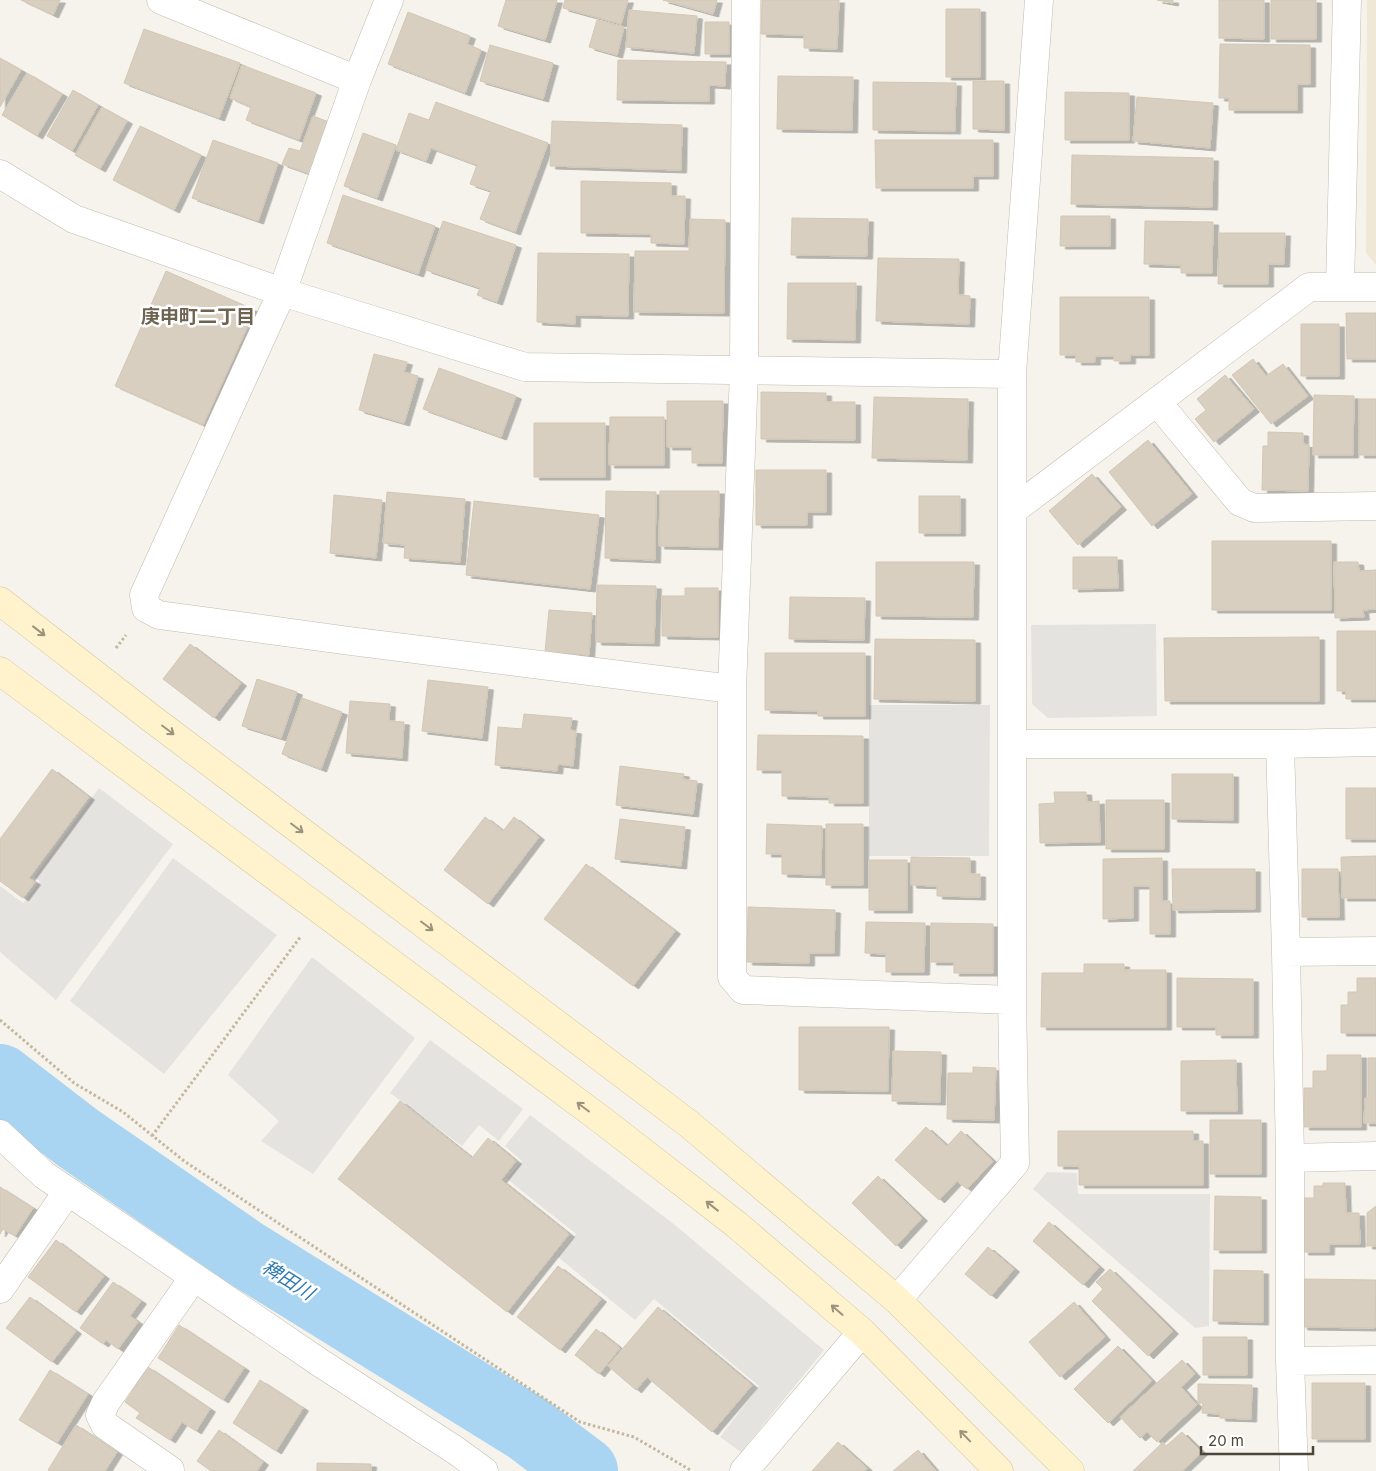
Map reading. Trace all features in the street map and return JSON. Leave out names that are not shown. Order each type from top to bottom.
[{"type":"street","points":[[162,0],[357,80]]},
{"type":"street","points":[[389,0],[357,80],[282,292],[144,595],[146,608],[159,615],[732,690]]},
{"type":"street","points":[[746,0],[744,371],[732,690],[732,977],[742,990],[1012,1000]]},
{"type":"street","points":[[897,1300],[1015,1163],[1012,1000],[1012,374],[1039,0]]},
{"type":"street","points":[[1340,286],[1347,0]]},
{"type":"street","points":[[0,174],[74,219],[282,292],[525,367],[1012,374]]},
{"type":"street","points":[[1012,511],[1309,287],[1376,287]]},
{"type":"street","points":[[1157,402],[1240,502],[1254,508],[1376,506]]},
{"type":"street","points":[[0,602],[689,1124],[897,1300],[1070,1471]]},
{"type":"street","points":[[0,671],[603,1121],[737,1225],[862,1332],[999,1471]]},
{"type":"street","points":[[1013,744],[1376,742]]},
{"type":"street","points":[[1280,744],[1290,1158],[1290,1361],[1294,1471]]},
{"type":"street","points":[[1286,952],[1376,951]]},
{"type":"street","points":[[0,1134],[44,1175],[319,1362],[455,1450],[484,1471]]},
{"type":"street","points":[[1290,1158],[1376,1156]]},
{"type":"street","points":[[0,1288],[68,1191]]},
{"type":"street","points":[[170,1470],[104,1425],[100,1415],[106,1402],[194,1277]]},
{"type":"street","points":[[744,1471],[862,1332]]},
{"type":"street","points":[[1290,1361],[1376,1360]]},
{"type":"path","points":[[152,1136],[306,930]]},
{"type":"path","points":[[0,1020],[74,1083],[123,1112],[184,1161],[580,1422],[634,1437],[692,1471]]},
{"type":"shaded area","points":[[1367,0],[1376,0],[1376,265],[1366,253]]},
{"type":"shaded area","points":[[1156,624],[1157,716],[1048,718],[1032,704],[1031,625]]},
{"type":"shaded area","points":[[869,705],[990,705],[989,856],[869,856]]},
{"type":"shaded area","points":[[99,788],[173,844],[56,1000],[0,952],[0,886],[23,903],[40,881],[34,877]]},
{"type":"shaded area","points":[[173,858],[277,935],[164,1074],[70,1001]]},
{"type":"shaded area","points":[[312,957],[415,1038],[313,1174],[261,1141],[279,1121],[228,1075]]},
{"type":"shaded area","points":[[430,1040],[523,1109],[499,1141],[479,1125],[462,1146],[390,1093]]},
{"type":"shaded area","points":[[530,1115],[675,1225],[824,1350],[741,1452],[720,1437],[759,1386],[654,1299],[635,1320],[558,1257],[576,1234],[507,1179],[522,1161],[505,1146]]},
{"type":"shaded area","points":[[1047,1172],[1077,1173],[1078,1194],[1210,1194],[1209,1326],[1195,1328],[1033,1189]]},
{"type":"building","points":[[21,0],[60,0],[53,15]]},
{"type":"building","points":[[506,0],[557,0],[545,40],[498,26]]},
{"type":"building","points":[[565,0],[628,0],[621,24],[563,8]]},
{"type":"building","points":[[663,0],[717,0],[713,14]]},
{"type":"building","points":[[762,0],[839,0],[837,49],[804,48],[804,35],[761,34]]},
{"type":"building","points":[[1157,0],[1173,0],[1173,3]]},
{"type":"building","points":[[1219,0],[1264,0],[1264,39],[1219,38]]},
{"type":"building","points":[[1271,0],[1316,0],[1316,39],[1271,39]]},
{"type":"building","points":[[946,9],[980,9],[980,77],[946,77]]},
{"type":"building","points":[[629,10],[697,16],[694,53],[626,47]]},
{"type":"building","points":[[408,12],[470,36],[467,44],[481,50],[465,93],[388,64]]},
{"type":"building","points":[[597,20],[624,27],[617,55],[589,47]]},
{"type":"building","points":[[705,22],[729,22],[729,54],[705,54]]},
{"type":"building","points":[[144,29],[240,63],[219,118],[124,83]]},
{"type":"building","points":[[1220,44],[1310,45],[1310,84],[1297,84],[1297,110],[1229,110],[1229,98],[1219,98]]},
{"type":"building","points":[[490,45],[553,63],[543,99],[480,81]]},
{"type":"building","points":[[0,58],[21,70],[0,107]]},
{"type":"building","points":[[618,60],[726,62],[725,86],[709,85],[709,101],[617,100]]},
{"type":"building","points":[[242,65],[316,93],[299,140],[246,120],[251,107],[230,98]]},
{"type":"building","points":[[27,73],[62,94],[37,136],[2,115]]},
{"type":"building","points":[[778,76],[853,77],[852,130],[777,129]]},
{"type":"building","points":[[973,81],[1004,81],[1004,130],[973,129]]},
{"type":"building","points":[[873,82],[956,83],[955,131],[873,130]]},
{"type":"building","points":[[73,90],[98,105],[72,151],[47,136]]},
{"type":"building","points":[[1065,92],[1129,93],[1129,140],[1065,140]]},
{"type":"building","points":[[1137,97],[1213,103],[1210,148],[1133,141]]},
{"type":"building","points":[[436,102],[548,143],[515,232],[480,219],[491,191],[470,184],[477,165],[431,148],[426,161],[396,150],[409,113],[429,120]]},
{"type":"building","points":[[102,107],[127,121],[100,169],[75,155]]},
{"type":"building","points":[[313,116],[329,122],[310,174],[282,164],[289,148],[300,151]]},
{"type":"building","points":[[552,121],[682,125],[681,170],[550,166]]},
{"type":"building","points":[[140,126],[201,155],[174,210],[113,180]]},
{"type":"building","points":[[363,133],[396,145],[377,198],[344,186]]},
{"type":"building","points":[[213,140],[278,163],[258,221],[192,198]]},
{"type":"building","points":[[875,140],[993,140],[993,176],[973,176],[973,188],[876,188]]},
{"type":"building","points":[[1072,155],[1213,158],[1212,207],[1071,204]]},
{"type":"building","points":[[581,181],[671,183],[671,196],[685,196],[684,244],[651,243],[651,234],[581,233]]},
{"type":"building","points":[[343,195],[435,226],[418,274],[327,243]]},
{"type":"building","points":[[1061,216],[1110,216],[1110,246],[1060,246]]},
{"type":"building","points":[[792,218],[868,219],[867,256],[791,255]]},
{"type":"building","points":[[690,219],[725,220],[724,313],[634,312],[635,251],[689,251]]},
{"type":"building","points":[[443,221],[516,245],[497,302],[477,295],[480,288],[426,270]]},
{"type":"building","points":[[1145,221],[1213,222],[1212,273],[1181,273],[1181,265],[1144,264]]},
{"type":"building","points":[[1219,233],[1285,233],[1284,264],[1268,264],[1268,284],[1218,284]]},
{"type":"building","points":[[538,253],[629,254],[628,316],[575,315],[575,324],[537,322]]},
{"type":"building","points":[[878,258],[959,259],[958,295],[970,296],[969,324],[876,321]]},
{"type":"building","points":[[166,271],[255,310],[203,425],[115,386]]},
{"type":"building","points":[[788,283],[856,283],[855,340],[787,339]]},
{"type":"building","points":[[1060,297],[1149,297],[1149,355],[1130,355],[1130,361],[1114,361],[1114,356],[1095,356],[1095,362],[1076,362],[1076,355],[1060,355]]},
{"type":"building","points":[[1346,313],[1376,313],[1376,359],[1347,359]]},
{"type":"building","points":[[1301,324],[1339,324],[1339,376],[1301,376]]},
{"type":"building","points":[[374,354],[407,362],[404,372],[418,376],[404,423],[359,410]]},
{"type":"building","points":[[1253,359],[1266,376],[1283,364],[1308,396],[1271,424],[1232,375]]},
{"type":"building","points":[[439,368],[516,396],[501,437],[423,409]]},
{"type":"building","points":[[1225,375],[1254,409],[1214,442],[1195,419],[1206,410],[1197,399]]},
{"type":"building","points":[[761,392],[826,393],[826,402],[855,402],[855,440],[761,439]]},
{"type":"building","points":[[1314,395],[1354,396],[1353,455],[1313,455]]},
{"type":"building","points":[[874,397],[968,399],[967,460],[872,458]]},
{"type":"building","points":[[1359,399],[1376,399],[1376,455],[1359,455]]},
{"type":"building","points":[[667,401],[723,401],[722,463],[692,463],[692,447],[667,447]]},
{"type":"building","points":[[610,417],[664,417],[664,465],[609,465]]},
{"type":"building","points":[[534,423],[605,423],[605,477],[534,477]]},
{"type":"building","points":[[1268,432],[1303,433],[1303,444],[1309,445],[1308,491],[1262,490],[1263,446],[1268,446]]},
{"type":"building","points":[[1148,440],[1192,494],[1152,526],[1109,472]]},
{"type":"building","points":[[756,470],[826,470],[826,512],[807,512],[807,525],[756,525]]},
{"type":"building","points":[[1092,474],[1121,507],[1078,545],[1049,511]]},
{"type":"building","points":[[606,491],[656,492],[655,560],[605,558]]},
{"type":"building","points":[[660,491],[719,491],[718,547],[659,546]]},
{"type":"building","points":[[387,492],[465,499],[460,562],[404,558],[405,545],[383,543]]},
{"type":"building","points":[[334,495],[382,500],[376,558],[330,553]]},
{"type":"building","points":[[919,496],[960,496],[960,533],[919,533]]},
{"type":"building","points":[[474,501],[599,515],[590,589],[466,575]]},
{"type":"building","points":[[1212,541],[1331,541],[1331,610],[1212,610]]},
{"type":"building","points":[[1073,557],[1117,557],[1118,588],[1073,589]]},
{"type":"building","points":[[876,562],[974,562],[973,617],[876,616]]},
{"type":"building","points":[[1334,562],[1358,562],[1359,571],[1376,570],[1376,609],[1363,610],[1364,617],[1335,618]]},
{"type":"building","points":[[597,585],[656,586],[654,643],[596,642]]},
{"type":"building","points":[[685,588],[718,588],[718,637],[662,636],[662,596],[685,596]]},
{"type":"building","points":[[790,597],[865,598],[864,640],[789,639]]},
{"type":"building","points":[[549,610],[592,613],[589,655],[545,652]]},
{"type":"building","points":[[1337,631],[1376,631],[1376,699],[1346,699],[1346,691],[1337,691]]},
{"type":"building","points":[[1319,637],[1319,701],[1165,701],[1164,638]]},
{"type":"building","points":[[875,639],[975,640],[975,701],[874,699]]},
{"type":"building","points":[[190,644],[241,683],[214,718],[163,679]]},
{"type":"building","points":[[765,653],[865,653],[865,716],[818,716],[818,711],[765,710]]},
{"type":"building","points":[[257,679],[297,692],[281,738],[242,726]]},
{"type":"building","points":[[428,680],[488,687],[482,738],[422,731]]},
{"type":"building","points":[[302,698],[342,712],[321,769],[282,754]]},
{"type":"building","points":[[350,701],[390,704],[389,721],[404,722],[402,758],[346,753]]},
{"type":"building","points":[[524,714],[572,718],[570,730],[576,731],[573,766],[558,764],[557,771],[495,765],[498,727],[522,729]]},
{"type":"building","points":[[758,735],[863,736],[863,803],[829,803],[829,797],[782,796],[782,770],[757,770]]},
{"type":"building","points":[[620,766],[684,774],[683,779],[697,781],[693,814],[616,805]]},
{"type":"building","points":[[52,769],[89,797],[29,878],[35,882],[23,898],[0,881],[0,839]]},
{"type":"building","points":[[1172,774],[1233,774],[1233,820],[1172,819]]},
{"type":"building","points":[[1346,788],[1376,788],[1376,839],[1346,839]]},
{"type":"building","points":[[1054,792],[1086,792],[1087,802],[1099,801],[1100,842],[1040,843],[1039,804],[1055,803]]},
{"type":"building","points":[[1106,800],[1164,800],[1164,849],[1106,849]]},
{"type":"building","points":[[485,817],[503,831],[514,817],[539,837],[488,904],[444,870]]},
{"type":"building","points":[[620,819],[685,827],[681,866],[615,859]]},
{"type":"building","points":[[767,824],[822,826],[821,875],[782,874],[782,854],[766,854]]},
{"type":"building","points":[[826,824],[863,824],[863,885],[826,885]]},
{"type":"building","points":[[1376,856],[1376,898],[1342,898],[1341,857]]},
{"type":"building","points":[[911,857],[970,858],[970,874],[980,874],[980,897],[937,896],[937,886],[911,885]]},
{"type":"building","points":[[1162,858],[1162,901],[1170,901],[1170,934],[1150,934],[1150,886],[1133,886],[1133,918],[1103,919],[1103,859]]},
{"type":"building","points":[[869,860],[907,860],[907,910],[869,910]]},
{"type":"building","points":[[586,864],[675,931],[633,986],[544,919]]},
{"type":"building","points":[[1172,869],[1255,869],[1255,909],[1173,910]]},
{"type":"building","points":[[1302,869],[1338,869],[1339,917],[1302,917]]},
{"type":"building","points":[[748,907],[835,910],[834,953],[809,953],[809,963],[747,962]]},
{"type":"building","points":[[866,922],[925,923],[924,972],[886,972],[886,954],[865,953]]},
{"type":"building","points":[[931,923],[993,924],[993,973],[954,973],[954,962],[931,962]]},
{"type":"building","points":[[1084,964],[1124,964],[1124,970],[1166,970],[1166,1027],[1041,1027],[1042,973],[1084,973]]},
{"type":"building","points":[[1177,978],[1253,979],[1253,1035],[1216,1035],[1216,1027],[1177,1027]]},
{"type":"building","points":[[1357,978],[1376,978],[1376,1033],[1341,1033],[1341,1005],[1348,1005],[1348,992],[1357,992]]},
{"type":"building","points":[[799,1027],[889,1027],[888,1091],[799,1090]]},
{"type":"building","points":[[893,1051],[941,1052],[940,1102],[892,1101]]},
{"type":"building","points":[[1327,1055],[1361,1055],[1361,1127],[1304,1127],[1304,1088],[1313,1088],[1313,1071],[1327,1071]]},
{"type":"building","points":[[1368,1058],[1376,1058],[1376,1123],[1364,1123],[1365,1098],[1368,1098]]},
{"type":"building","points":[[1236,1060],[1237,1111],[1181,1111],[1181,1061]]},
{"type":"building","points":[[973,1067],[996,1068],[994,1120],[947,1119],[948,1073],[973,1073]]},
{"type":"building","points":[[400,1101],[472,1158],[488,1138],[516,1161],[501,1180],[569,1234],[507,1312],[338,1179]]},
{"type":"building","points":[[1210,1120],[1261,1120],[1261,1174],[1210,1174]]},
{"type":"building","points":[[926,1127],[947,1146],[961,1131],[993,1161],[967,1189],[957,1181],[939,1200],[895,1160]]},
{"type":"building","points":[[1058,1131],[1193,1131],[1193,1141],[1203,1141],[1203,1185],[1079,1185],[1079,1166],[1058,1166]]},
{"type":"building","points":[[878,1176],[922,1218],[896,1246],[852,1203]]},
{"type":"building","points":[[1323,1183],[1345,1183],[1346,1213],[1359,1213],[1360,1244],[1329,1244],[1329,1252],[1303,1252],[1303,1198],[1314,1198],[1314,1186],[1323,1186]]},
{"type":"building","points":[[0,1187],[33,1208],[15,1236],[3,1229],[0,1234]]},
{"type":"building","points":[[1215,1196],[1261,1197],[1261,1250],[1214,1250]]},
{"type":"building","points":[[1376,1206],[1376,1246],[1367,1246],[1367,1213]]},
{"type":"building","points":[[1049,1222],[1099,1267],[1083,1285],[1033,1241]]},
{"type":"building","points":[[56,1240],[104,1276],[76,1312],[28,1277]]},
{"type":"building","points":[[988,1247],[1014,1269],[991,1296],[965,1274]]},
{"type":"building","points":[[558,1266],[601,1299],[560,1350],[517,1317]]},
{"type":"building","points":[[1110,1269],[1173,1331],[1148,1356],[1092,1301],[1103,1289],[1096,1282]]},
{"type":"building","points":[[1214,1270],[1263,1271],[1263,1322],[1213,1321]]},
{"type":"building","points":[[1303,1279],[1376,1280],[1375,1328],[1302,1327]]},
{"type":"building","points":[[113,1282],[141,1301],[130,1316],[138,1322],[118,1349],[106,1340],[103,1344],[80,1328]]},
{"type":"building","points":[[30,1297],[76,1331],[52,1362],[6,1328]]},
{"type":"building","points":[[1074,1302],[1105,1337],[1060,1377],[1029,1342]]},
{"type":"building","points":[[658,1307],[752,1385],[712,1432],[647,1377],[636,1390],[608,1366]]},
{"type":"building","points":[[179,1325],[244,1368],[223,1400],[158,1358]]},
{"type":"building","points":[[596,1329],[620,1348],[599,1374],[575,1355]]},
{"type":"building","points":[[1203,1337],[1247,1337],[1247,1375],[1203,1375]]},
{"type":"building","points":[[1118,1346],[1152,1381],[1108,1423],[1074,1389]]},
{"type":"building","points":[[1182,1360],[1195,1374],[1181,1387],[1197,1405],[1157,1442],[1147,1432],[1140,1438],[1120,1417]]},
{"type":"building","points":[[148,1367],[210,1409],[196,1431],[182,1422],[170,1440],[136,1418],[140,1413],[125,1402]]},
{"type":"building","points":[[50,1370],[88,1394],[57,1443],[19,1420]]},
{"type":"building","points":[[260,1380],[303,1408],[276,1451],[233,1423]]},
{"type":"building","points":[[1312,1383],[1365,1383],[1365,1439],[1312,1439]]},
{"type":"building","points":[[1198,1384],[1252,1385],[1251,1419],[1220,1418],[1220,1414],[1202,1413],[1203,1403],[1198,1403]]},
{"type":"building","points":[[76,1425],[117,1452],[105,1471],[48,1470]]},
{"type":"building","points":[[219,1430],[263,1462],[257,1471],[211,1471],[197,1461]]},
{"type":"building","points":[[1182,1432],[1202,1452],[1182,1471],[1133,1471],[1163,1442],[1166,1446]]},
{"type":"building","points":[[838,1442],[867,1468],[865,1471],[812,1471]]},
{"type":"building","points":[[918,1450],[936,1471],[893,1471]]},
{"type":"building","points":[[317,1463],[371,1464],[371,1471],[317,1471]]},
{"type":"waterway","name":"稗田川","points":[[0,1078],[78,1138],[246,1254],[527,1428],[584,1471]]},
{"type":"district","name":"庚申町二丁目","points":[[198,316]]}]
